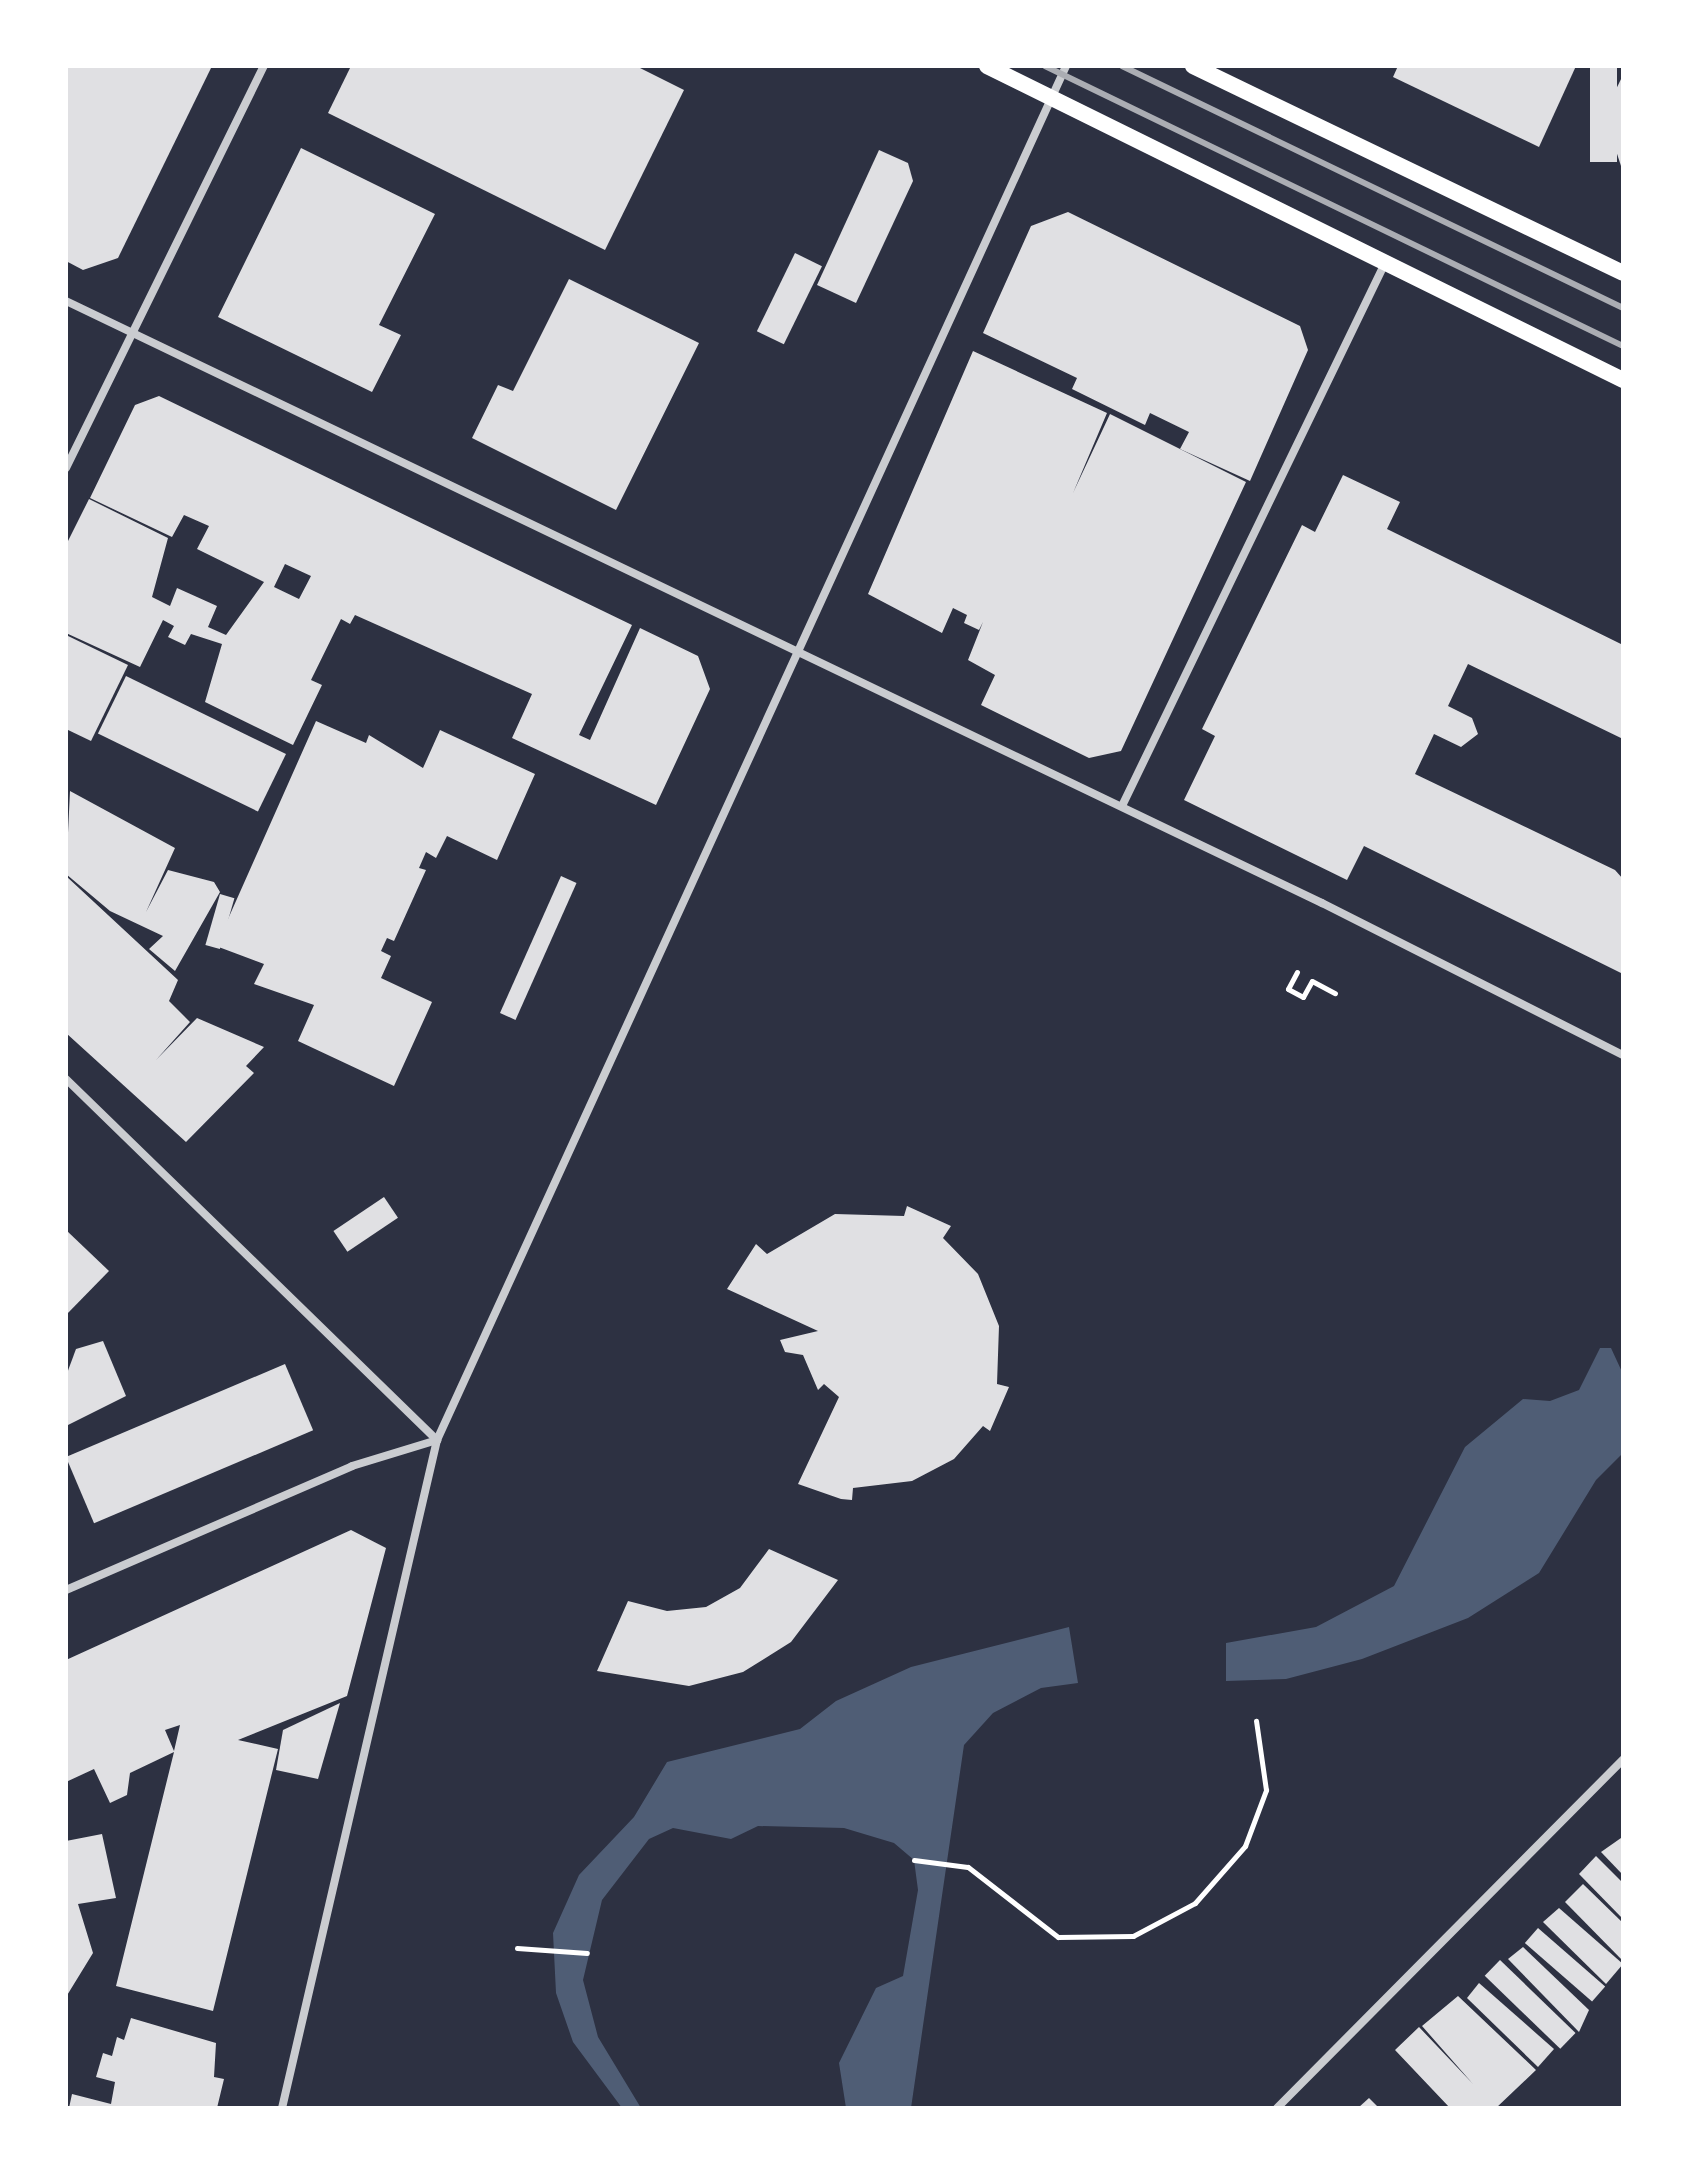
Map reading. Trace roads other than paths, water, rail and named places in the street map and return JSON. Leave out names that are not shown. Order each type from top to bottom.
[{"type":"main road","points":[[987,66],[1383,267],[1623,380]]},
{"type":"main road","points":[[1193,66],[1623,273]]},
{"type":"street","points":[[66,468],[264,66]]},
{"type":"street","points":[[282,2108],[437,1440],[803,653],[1066,66]]},
{"type":"street","points":[[1122,806],[1383,267]]},
{"type":"street","points":[[66,301],[1122,806],[1623,1055]]},
{"type":"street","points":[[66,1079],[437,1440]]},
{"type":"street","points":[[66,1590],[352,1466],[437,1440]]},
{"type":"street","points":[[1277,2108],[1623,1759]]},
{"type":"water","points":[[1600,1348],[1611,1348],[1623,1374],[1623,1453],[1596,1480],[1539,1573],[1468,1618],[1362,1659],[1286,1679],[1226,1681],[1226,1643],[1316,1627],[1394,1586],[1465,1447],[1523,1399],[1550,1401],[1579,1390]]},
{"type":"water","points":[[1069,1627],[1078,1683],[1041,1688],[993,1713],[964,1745],[911,2108],[846,2108],[839,2063],[876,1988],[903,1976],[918,1890],[914,1860],[894,1843],[844,1828],[758,1826],[731,1839],[673,1828],[649,1839],[602,1900],[583,1980],[598,2037],[641,2108],[622,2108],[573,2042],[556,1993],[553,1933],[579,1875],[634,1817],[667,1762],[800,1729],[836,1701],[911,1667]]},
{"type":"railway","points":[[1045,66],[1623,346]]},
{"type":"railway","points":[[1122,66],[1623,308]]}]
